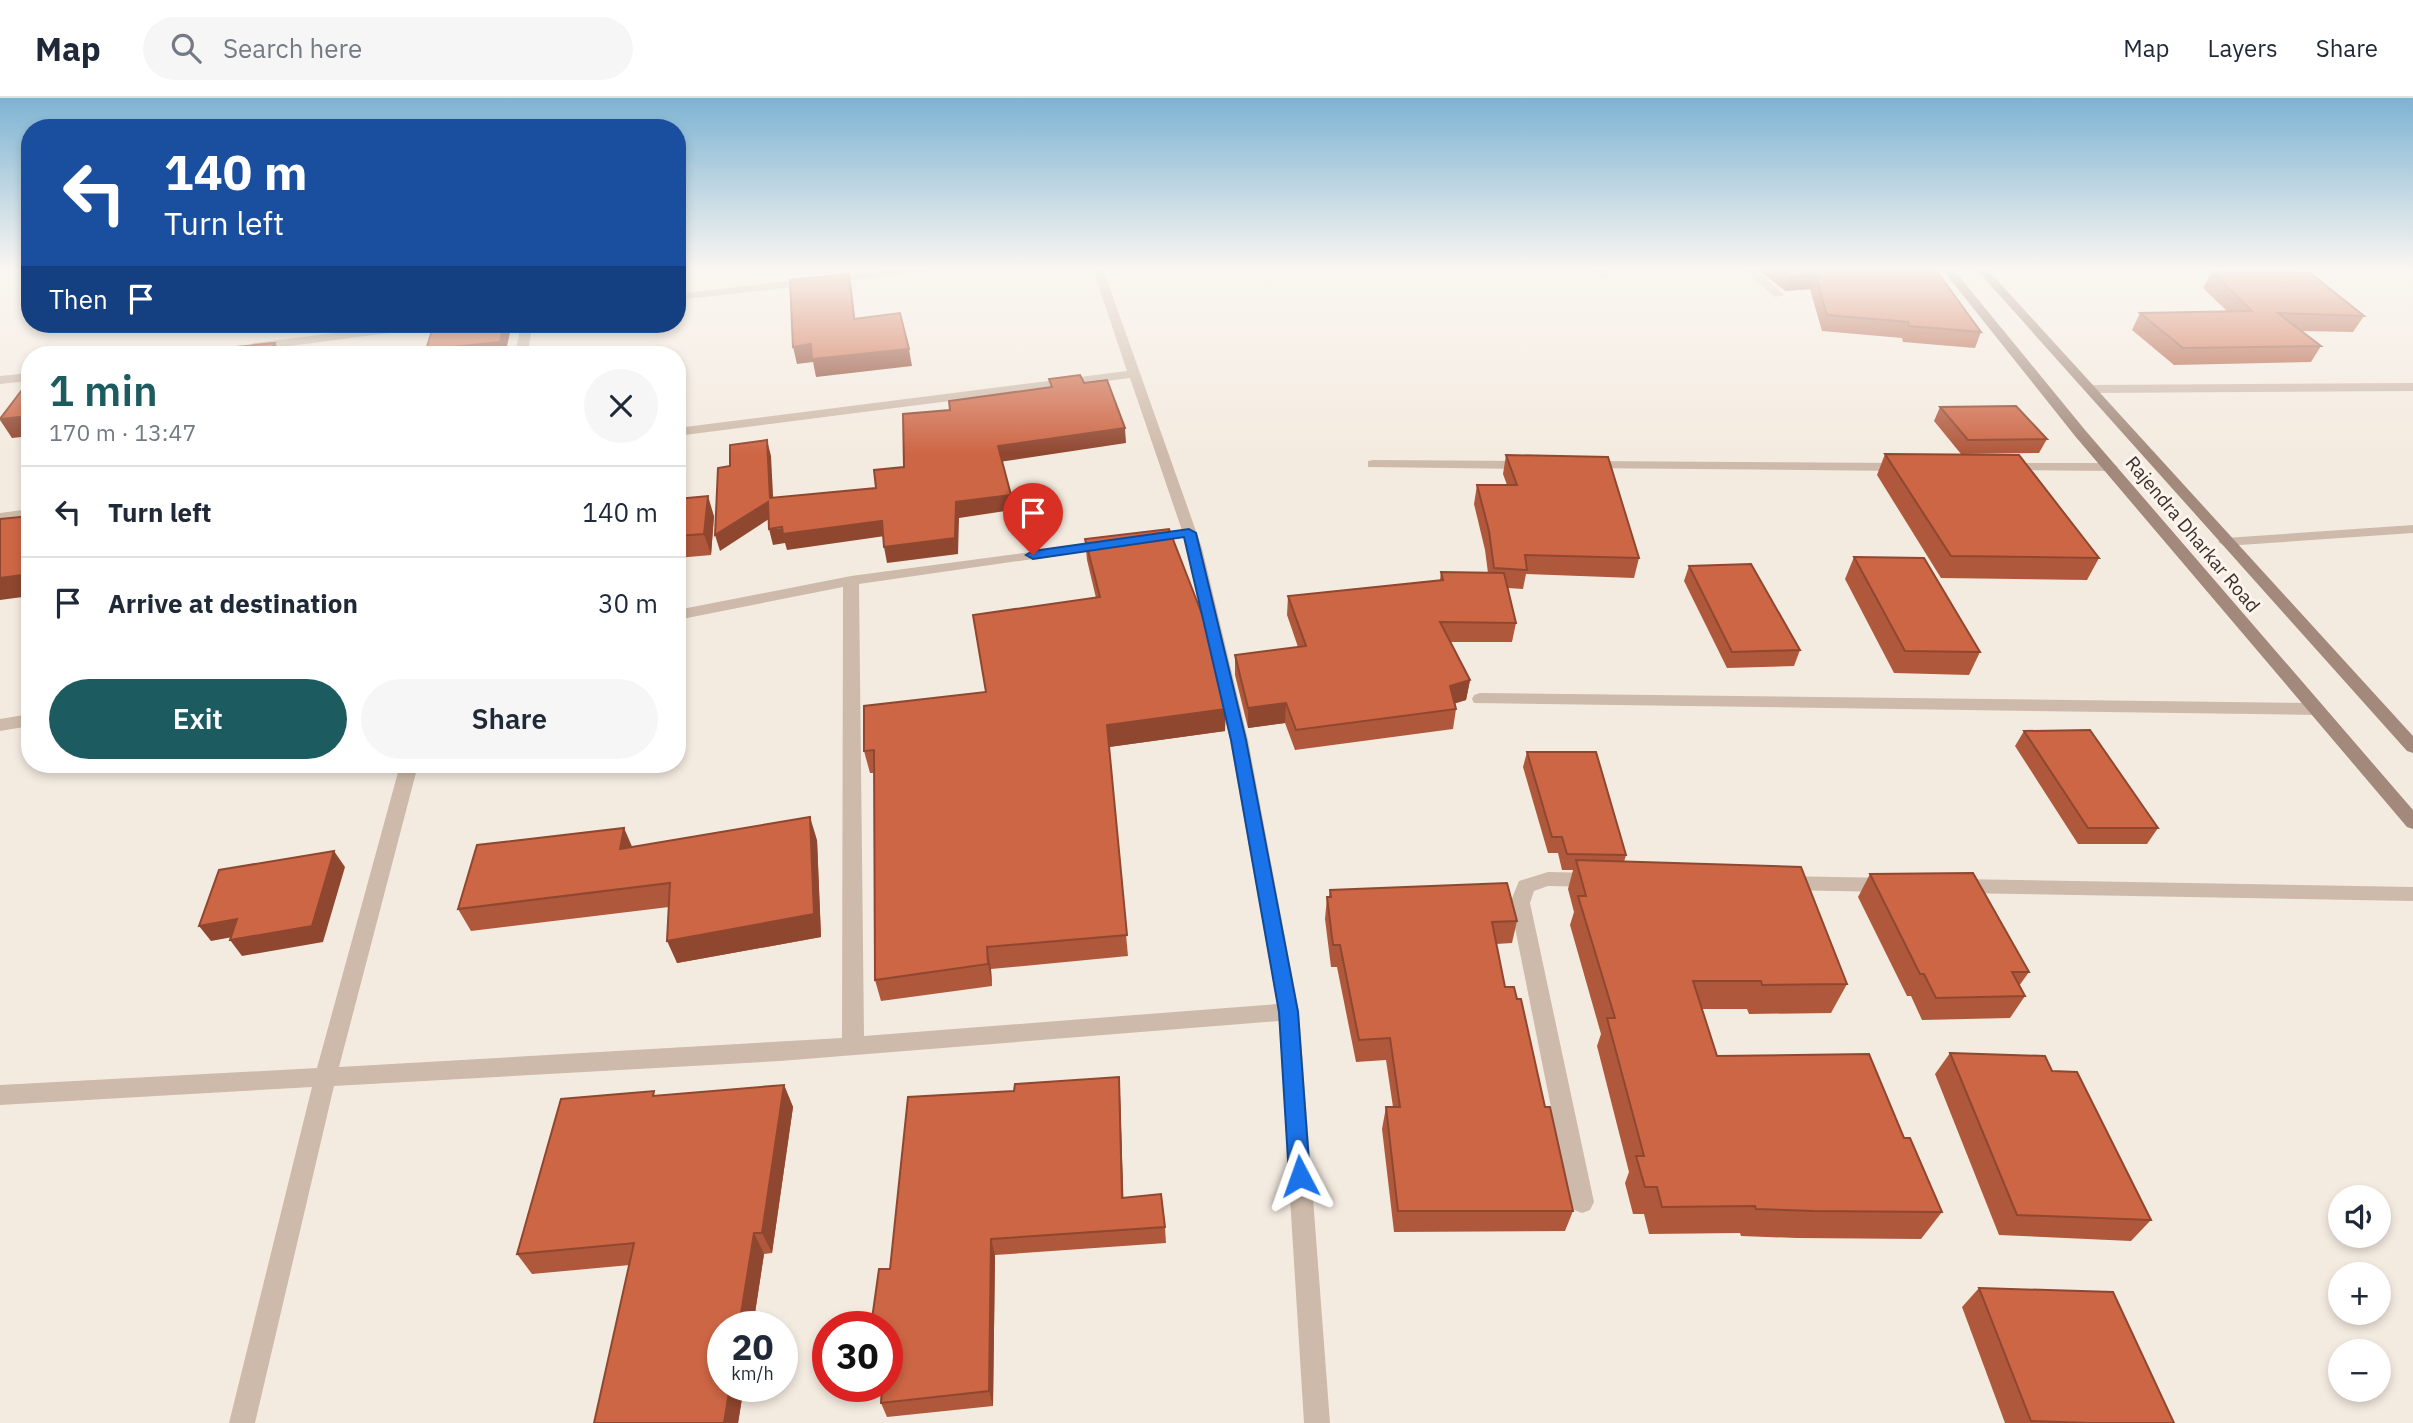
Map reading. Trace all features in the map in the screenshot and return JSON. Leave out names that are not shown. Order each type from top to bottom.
[{"type":"main road","name":"Rajendra Dharkar Road","points":[[2011,331],[2111,467],[2413,822]]},
{"type":"main road","name":"Rajendra Dharkar Road","points":[[2025,331],[2090,389],[2225,542],[2413,747]]},
{"type":"street","points":[[1119,331],[1182,534],[1239,740],[1289,1012],[1317,1423]]},
{"type":"street","points":[[267,346],[366,333]]},
{"type":"street","points":[[686,431],[1134,374]]},
{"type":"street","points":[[0,380],[21,378]]},
{"type":"street","points":[[2090,389],[2413,387]]},
{"type":"street","points":[[1373,464],[1541,465]]},
{"type":"street","points":[[1568,465],[1916,467]]},
{"type":"street","points":[[1986,467],[2111,467]]},
{"type":"street","points":[[0,517],[21,514]]},
{"type":"street","points":[[2225,542],[2413,529]]},
{"type":"street","points":[[686,612],[851,581],[1122,542]]},
{"type":"street","points":[[851,581],[853,1046]]},
{"type":"street","points":[[1480,699],[2317,709]]},
{"type":"street","points":[[0,725],[21,722]]},
{"type":"street","points":[[242,1423],[325,1078],[407,773]]},
{"type":"street","points":[[1582,1202],[1520,903],[1526,886],[1548,879],[1618,880]]},
{"type":"street","points":[[1757,883],[1911,885]]},
{"type":"street","points":[[1939,886],[2413,894]]},
{"type":"street","points":[[0,1096],[853,1046],[1289,1012]]},
{"type":"building","points":[[792,331],[904,331],[909,349],[812,359],[811,344],[793,347]]},
{"type":"building","points":[[2162,331],[2301,331],[2321,346],[2183,348]]},
{"type":"building","points":[[431,333],[502,333],[500,342],[427,346]]},
{"type":"building","points":[[275,343],[273,346],[245,346]]},
{"type":"building","points":[[1080,375],[1084,383],[1107,380],[1125,428],[998,446],[1011,495],[956,502],[955,538],[884,547],[882,521],[783,534],[782,527],[769,529],[768,502],[715,535],[718,468],[730,466],[730,445],[767,440],[770,498],[876,488],[874,470],[904,467],[903,414],[950,410],[949,401],[1052,387],[1049,379]]},
{"type":"building","points":[[21,391],[21,417],[0,419]]},
{"type":"building","points":[[2016,406],[2047,439],[1968,440],[1940,407]]},
{"type":"building","points":[[1885,454],[2019,455],[2099,558],[1951,556]]},
{"type":"building","points":[[1506,455],[1608,457],[1639,558],[1525,555],[1527,570],[1494,568],[1489,531],[1477,485],[1517,485]]},
{"type":"building","points":[[708,496],[704,534],[686,535],[686,498]]},
{"type":"building","points":[[21,517],[21,575],[0,578],[0,519]]},
{"type":"building","points":[[1169,529],[1205,622],[1226,709],[1107,725],[1127,935],[987,947],[988,964],[875,980],[874,750],[864,751],[864,706],[986,692],[973,615],[1100,597],[1085,539]]},
{"type":"building","points":[[1854,557],[1924,558],[1980,652],[1905,651]]},
{"type":"building","points":[[1751,564],[1800,650],[1732,652],[1689,566]]},
{"type":"building","points":[[1441,572],[1504,573],[1516,623],[1440,622],[1470,680],[1450,686],[1456,709],[1296,730],[1286,703],[1248,708],[1235,655],[1306,646],[1288,596],[1443,580]]},
{"type":"building","points":[[2090,730],[2158,828],[2088,828],[2024,731]]},
{"type":"building","points":[[1527,752],[1596,752],[1626,855],[1567,854],[1562,837],[1552,837]]},
{"type":"building","points":[[810,817],[814,914],[667,941],[670,883],[458,909],[477,845],[624,828],[620,849]]},
{"type":"building","points":[[334,851],[312,926],[230,940],[237,919],[199,926],[219,870]]},
{"type":"building","points":[[1576,860],[1801,867],[1847,984],[1762,985],[1761,981],[1693,981],[1717,1056],[1869,1054],[1904,1138],[1910,1138],[1942,1212],[1814,1211],[1756,1209],[1755,1206],[1662,1207],[1657,1187],[1645,1187],[1636,1156],[1644,1156],[1607,1018],[1615,1018],[1578,896],[1586,896]]},
{"type":"building","points":[[1973,873],[2029,972],[2012,972],[2025,996],[1936,998],[1924,974],[1920,974],[1870,874]]},
{"type":"building","points":[[1507,883],[1517,921],[1492,922],[1505,987],[1514,987],[1517,999],[1521,999],[1545,1107],[1550,1107],[1573,1211],[1398,1211],[1386,1107],[1400,1107],[1390,1038],[1359,1040],[1340,945],[1333,945],[1327,897],[1331,897],[1330,890]]},
{"type":"building","points":[[1950,1053],[2045,1056],[2052,1071],[2077,1072],[2151,1220],[2017,1215]]},
{"type":"building","points":[[1119,1077],[1122,1198],[1161,1194],[1165,1227],[991,1239],[989,1391],[903,1401],[903,1311],[873,1311],[879,1269],[890,1269],[908,1097],[1014,1091],[1015,1084]]},
{"type":"building","points":[[784,1085],[762,1233],[754,1233],[741,1311],[707,1311],[707,1402],[727,1402],[724,1423],[594,1423],[634,1243],[517,1254],[561,1099],[654,1091],[653,1096]]},
{"type":"building","points":[[1979,1288],[2113,1292],[2174,1423],[2031,1421]]},
{"type":"route","points":[[1033,555],[1189,533],[1195,548],[1239,740],[1289,1012],[1300,1176]]}]
